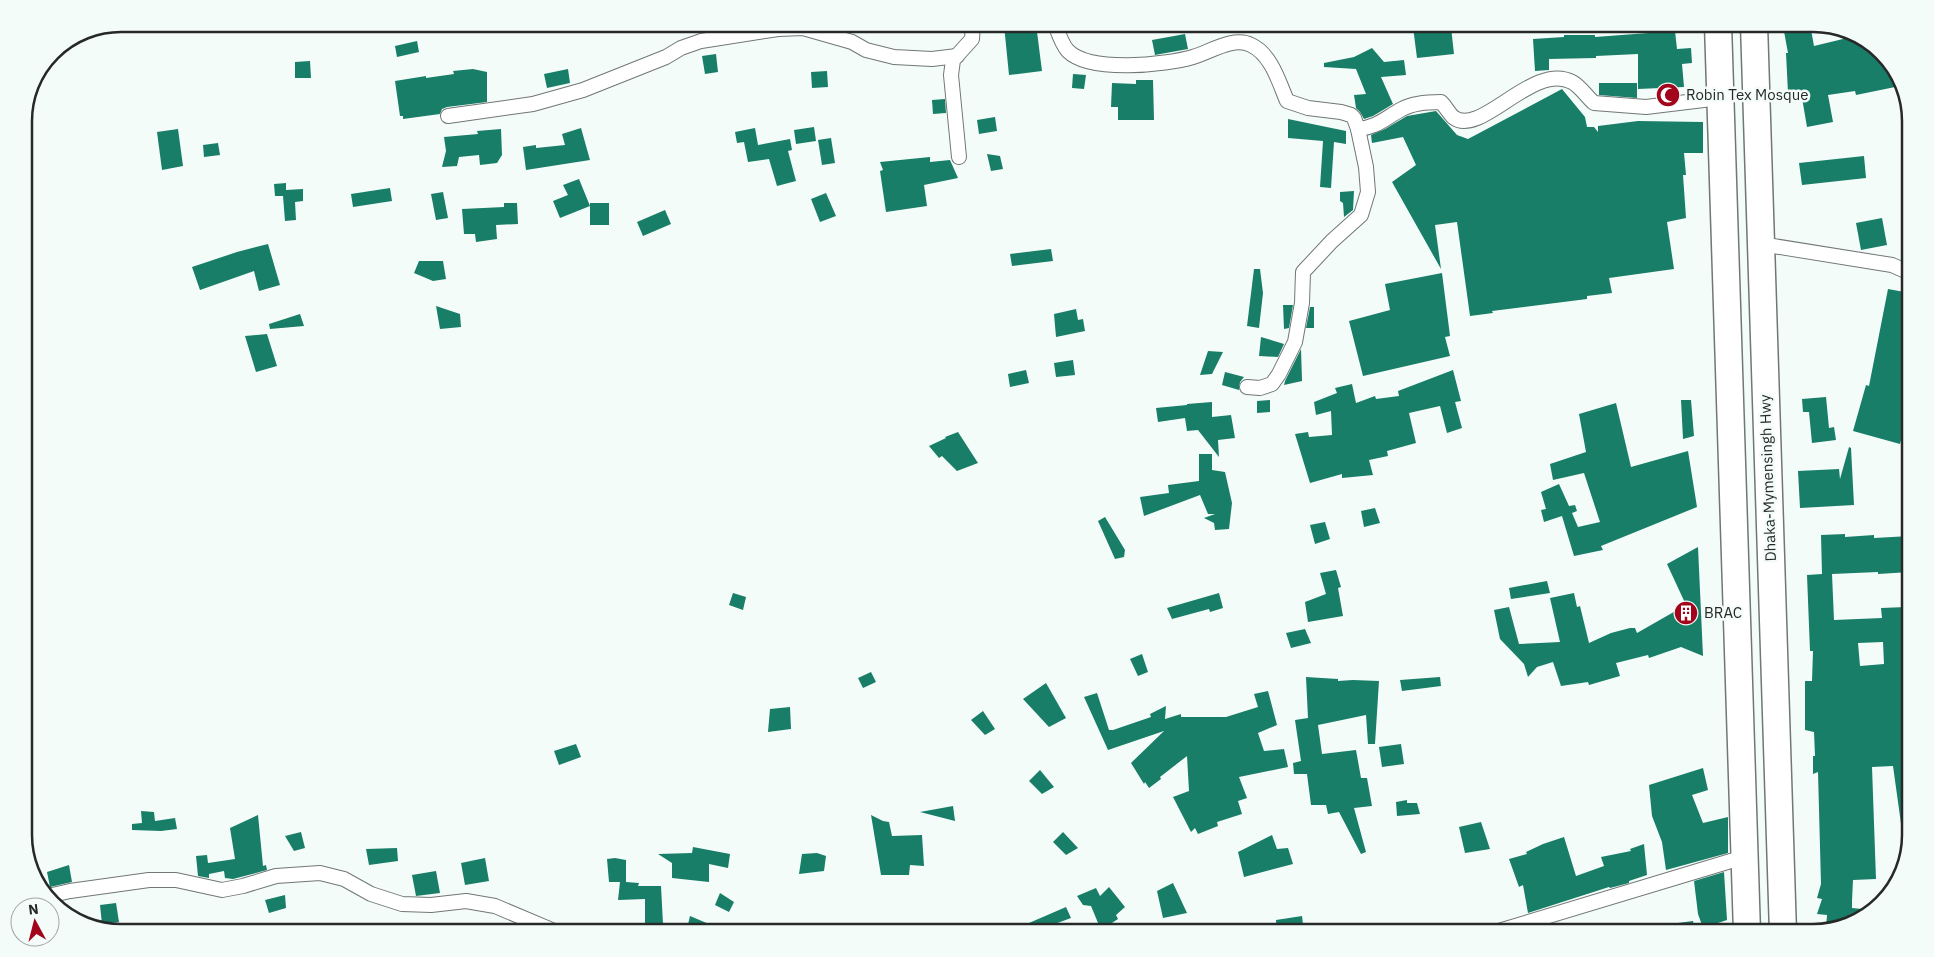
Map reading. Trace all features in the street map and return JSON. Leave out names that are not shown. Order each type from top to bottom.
[{"type":"highway","points":[[1718,32],[1747,924]]},
{"type":"highway","name":"Dhaka-Mymensingh Hwy","points":[[1754,32],[1783,924]]},
{"type":"street","points":[[959,157],[951,75],[953,60],[972,39],[972,32]]},
{"type":"street","points":[[1058,32],[1066,50],[1078,58],[1108,65],[1133,65],[1192,58],[1239,42],[1251,45],[1266,56],[1287,101],[1308,108],[1341,112],[1354,118],[1366,167],[1368,192],[1361,215],[1332,241],[1303,272],[1302,302],[1295,342],[1279,374],[1272,384],[1260,388],[1247,387]]},
{"type":"street","points":[[448,116],[533,104],[583,90],[666,58],[681,48],[701,41],[755,33]]},
{"type":"street","points":[[819,33],[852,42],[866,50],[894,57],[932,59],[956,56]]},
{"type":"street","points":[[1358,129],[1376,125],[1403,108],[1427,102],[1441,102],[1453,117],[1461,121],[1477,120],[1515,94],[1544,80],[1562,79],[1572,82],[1594,103],[1646,107],[1720,98]]},
{"type":"street","points":[[1761,244],[1892,265],[1901,269]]},
{"type":"street","points":[[1522,924],[1744,857]]},
{"type":"street","points":[[55,894],[150,880],[176,880],[222,890],[276,876],[320,872],[344,879],[371,894],[402,904],[466,901],[495,906],[538,924]]},
{"type":"building","points":[[1005,32],[1037,32],[1042,71],[1009,75]]},
{"type":"building","points":[[1414,32],[1452,32],[1454,54],[1417,58]]},
{"type":"building","points":[[1675,32],[1677,49],[1691,48],[1692,63],[1682,64],[1684,87],[1638,89],[1638,54],[1596,56],[1596,58],[1549,59],[1549,70],[1535,71],[1533,39],[1564,37],[1564,35],[1595,35],[1595,37]]},
{"type":"building","points":[[1784,32],[1811,32],[1814,46],[1843,38],[1871,55],[1886,72],[1894,87],[1856,95],[1855,91],[1828,95],[1833,122],[1807,127],[1801,92],[1788,93],[1786,53],[1788,53]]},
{"type":"building","points":[[1185,34],[1188,49],[1155,55],[1152,40]]},
{"type":"building","points":[[417,41],[419,52],[397,57],[395,46]]},
{"type":"building","points":[[1372,48],[1384,62],[1404,60],[1406,75],[1381,77],[1393,104],[1364,119],[1356,108],[1354,95],[1366,94],[1356,69],[1324,67],[1324,63],[1354,57]]},
{"type":"building","points":[[716,54],[718,72],[705,74],[702,56]]},
{"type":"building","points":[[310,61],[311,78],[295,78],[295,62]]},
{"type":"building","points":[[473,69],[487,72],[487,102],[447,107],[442,109],[440,114],[403,119],[403,116],[400,116],[395,81],[454,74],[453,71]]},
{"type":"building","points":[[568,69],[570,83],[547,88],[544,74]]},
{"type":"building","points":[[827,71],[828,87],[812,88],[811,72]]},
{"type":"building","points":[[1073,74],[1086,75],[1084,89],[1072,88]]},
{"type":"building","points":[[1136,80],[1153,80],[1154,120],[1118,120],[1118,107],[1111,107],[1112,83],[1136,84]]},
{"type":"building","points":[[1599,83],[1637,83],[1637,98],[1599,95]]},
{"type":"building","points":[[1562,89],[1585,117],[1587,127],[1594,127],[1598,132],[1598,126],[1638,121],[1703,122],[1703,153],[1684,153],[1686,175],[1683,175],[1686,218],[1667,222],[1674,269],[1609,278],[1612,293],[1587,296],[1587,299],[1492,311],[1493,313],[1470,316],[1457,222],[1435,225],[1441,269],[1392,182],[1416,165],[1403,137],[1372,143],[1371,135],[1407,116],[1436,111],[1457,135],[1468,139]]},
{"type":"building","points":[[945,99],[946,113],[933,114],[932,100]]},
{"type":"building","points":[[995,117],[997,131],[979,134],[977,120]]},
{"type":"building","points":[[1288,119],[1346,131],[1346,144],[1334,142],[1331,188],[1320,187],[1323,141],[1288,138]]},
{"type":"building","points":[[814,127],[816,141],[796,144],[794,130]]},
{"type":"building","points":[[581,128],[590,160],[526,170],[523,147],[536,145],[536,148],[565,145],[562,134]]},
{"type":"building","points":[[755,128],[758,145],[790,139],[792,150],[788,151],[796,181],[777,186],[769,159],[748,162],[744,142],[737,143],[735,132]]},
{"type":"building","points":[[178,129],[183,166],[162,170],[157,132]]},
{"type":"building","points":[[501,129],[502,155],[497,163],[480,165],[479,155],[459,157],[457,166],[442,167],[446,151],[444,137],[478,134],[477,131]]},
{"type":"building","points":[[831,138],[835,163],[822,165],[818,140]]},
{"type":"building","points":[[218,143],[220,155],[204,157],[203,145]]},
{"type":"building","points":[[987,154],[1000,156],[1003,169],[991,171]]},
{"type":"building","points":[[1864,156],[1866,178],[1802,185],[1799,163]]},
{"type":"building","points":[[930,157],[930,162],[950,160],[958,178],[924,185],[927,206],[886,212],[880,171],[883,170],[880,162]]},
{"type":"building","points":[[579,179],[590,206],[560,218],[553,201],[568,195],[563,185]]},
{"type":"building","points":[[286,183],[286,190],[303,189],[303,201],[295,202],[296,220],[285,221],[283,196],[275,196],[274,184]]},
{"type":"building","points":[[390,188],[392,201],[353,207],[351,194]]},
{"type":"building","points":[[1354,191],[1353,210],[1344,217],[1340,192]]},
{"type":"building","points":[[443,192],[448,218],[436,220],[431,194]]},
{"type":"building","points":[[826,193],[836,216],[820,222],[811,199]]},
{"type":"building","points":[[504,203],[517,203],[518,224],[496,225],[497,239],[476,242],[475,234],[464,234],[462,209],[504,207]]},
{"type":"building","points":[[590,203],[609,203],[609,225],[590,225]]},
{"type":"building","points":[[665,210],[671,224],[643,236],[637,222]]},
{"type":"building","points":[[1882,218],[1887,245],[1861,250],[1856,223]]},
{"type":"building","points":[[268,244],[280,285],[259,291],[254,271],[200,290],[192,267]]},
{"type":"building","points":[[1051,249],[1053,261],[1012,266],[1010,254]]},
{"type":"building","points":[[419,261],[443,261],[446,279],[433,281],[414,273]]},
{"type":"building","points":[[1254,269],[1260,269],[1263,293],[1259,328],[1247,326]]},
{"type":"building","points":[[1442,273],[1450,336],[1445,337],[1450,356],[1363,376],[1349,321],[1390,310],[1385,284]]},
{"type":"building","points":[[1888,289],[1901,291],[1900,444],[1853,431],[1866,385],[1869,386]]},
{"type":"building","points":[[1283,305],[1293,305],[1289,328],[1284,329]]},
{"type":"building","points":[[436,306],[460,314],[461,327],[440,329]]},
{"type":"building","points":[[1310,307],[1314,307],[1314,328],[1306,328]]},
{"type":"building","points":[[1076,309],[1078,320],[1083,319],[1085,331],[1056,337],[1054,314]]},
{"type":"building","points":[[300,314],[304,326],[270,329],[269,324]]},
{"type":"building","points":[[267,334],[277,366],[256,372],[245,336]]},
{"type":"building","points":[[1261,337],[1284,344],[1278,357],[1259,356]]},
{"type":"building","points":[[1301,349],[1302,381],[1284,385],[1285,381]]},
{"type":"building","points":[[1208,351],[1223,352],[1212,374],[1200,375]]},
{"type":"building","points":[[1073,360],[1075,375],[1056,377],[1054,363]]},
{"type":"building","points":[[1026,370],[1029,383],[1010,387],[1008,374]]},
{"type":"building","points":[[1453,370],[1461,401],[1455,402],[1462,428],[1447,433],[1440,406],[1409,413],[1416,443],[1387,451],[1388,456],[1369,460],[1373,475],[1342,478],[1342,474],[1310,483],[1295,434],[1308,432],[1309,437],[1332,435],[1331,411],[1316,415],[1314,402],[1337,393],[1335,388],[1352,384],[1356,403],[1375,396],[1376,399],[1399,396],[1398,391]]},
{"type":"building","points":[[1225,372],[1244,377],[1240,382],[1239,390],[1222,385]]},
{"type":"building","points":[[1826,397],[1829,428],[1834,427],[1836,440],[1812,443],[1809,412],[1803,412],[1802,399]]},
{"type":"building","points":[[1270,400],[1270,412],[1257,413],[1257,401]]},
{"type":"building","points":[[1681,400],[1691,400],[1694,436],[1683,439]]},
{"type":"building","points":[[1212,402],[1212,417],[1231,415],[1235,438],[1218,440],[1219,457],[1198,430],[1187,431],[1185,418],[1158,422],[1156,408]]},
{"type":"building","points":[[1616,403],[1631,467],[1688,451],[1697,507],[1601,546],[1603,550],[1574,556],[1562,516],[1544,522],[1541,510],[1546,509],[1541,492],[1559,484],[1569,506],[1575,505],[1577,511],[1572,513],[1578,527],[1600,522],[1584,473],[1553,480],[1550,464],[1586,452],[1579,414]]},
{"type":"building","points":[[958,432],[978,463],[957,471],[942,456],[939,458],[929,446]]},
{"type":"building","points":[[1849,447],[1851,448],[1854,505],[1800,508],[1798,471],[1839,469],[1840,479]]},
{"type":"building","points":[[1199,454],[1212,454],[1212,470],[1225,472],[1232,503],[1229,529],[1215,530],[1214,523],[1204,518],[1215,514],[1208,514],[1200,495],[1144,516],[1140,497],[1169,493],[1168,485],[1199,481]]},
{"type":"building","points":[[1375,508],[1380,523],[1364,527],[1361,511]]},
{"type":"building","points":[[1105,517],[1125,550],[1124,557],[1115,559],[1098,521]]},
{"type":"building","points":[[1325,522],[1330,539],[1315,544],[1310,525]]},
{"type":"building","points":[[1845,534],[1845,537],[1874,535],[1874,538],[1902,536],[1902,573],[1832,574],[1834,620],[1882,618],[1881,608],[1902,607],[1902,831],[1893,766],[1872,767],[1876,879],[1853,880],[1852,908],[1863,909],[1846,918],[1826,923],[1827,915],[1817,914],[1822,899],[1817,898],[1821,884],[1818,772],[1813,774],[1813,756],[1815,756],[1814,732],[1805,730],[1805,681],[1812,681],[1813,651],[1810,651],[1807,575],[1822,574],[1821,535]],"holes":[[[1883,642],[1884,664],[1860,666],[1858,643]]]},
{"type":"building","points":[[1698,547],[1703,656],[1681,647],[1649,658],[1648,655],[1616,663],[1620,676],[1589,685],[1588,682],[1561,686],[1553,662],[1537,667],[1528,677],[1524,664],[1500,639],[1494,610],[1509,607],[1519,644],[1560,642],[1550,598],[1574,593],[1577,607],[1580,606],[1589,643],[1611,633],[1630,628],[1635,628],[1637,633],[1686,605],[1667,564]]},
{"type":"building","points":[[1336,570],[1341,587],[1338,588],[1343,616],[1308,622],[1305,602],[1326,594],[1320,573]]},
{"type":"building","points":[[1547,581],[1550,593],[1511,599],[1509,588]]},
{"type":"building","points":[[733,593],[746,597],[743,610],[729,605]]},
{"type":"building","points":[[1219,593],[1223,608],[1210,612],[1209,609],[1172,619],[1167,608]]},
{"type":"building","points":[[1305,629],[1311,643],[1291,648],[1286,633]]},
{"type":"building","points":[[1142,654],[1148,672],[1138,676],[1130,659]]},
{"type":"building","points":[[871,672],[876,682],[863,688],[858,678]]},
{"type":"building","points":[[1306,677],[1338,679],[1338,681],[1379,681],[1375,744],[1368,744],[1366,715],[1318,725],[1322,754],[1356,750],[1361,778],[1367,778],[1372,806],[1354,808],[1366,852],[1361,854],[1339,812],[1328,814],[1326,805],[1311,805],[1307,774],[1294,774],[1293,763],[1301,761],[1295,720],[1308,718]]},
{"type":"building","points":[[1440,677],[1441,686],[1402,691],[1400,680]]},
{"type":"building","points":[[1046,683],[1066,718],[1049,727],[1023,699]]},
{"type":"building","points":[[1268,691],[1277,725],[1258,733],[1264,751],[1284,749],[1288,767],[1239,777],[1247,798],[1238,801],[1242,814],[1217,822],[1218,826],[1198,834],[1195,828],[1191,832],[1173,797],[1189,791],[1187,756],[1149,788],[1145,782],[1144,784],[1131,763],[1164,731],[1108,750],[1084,697],[1097,693],[1109,730],[1113,730],[1151,717],[1150,714],[1166,706],[1165,719],[1181,714],[1181,717],[1226,717],[1258,707],[1254,694]]},
{"type":"building","points":[[790,707],[791,729],[768,732],[770,709]]},
{"type":"building","points":[[983,711],[995,729],[985,735],[971,720]]},
{"type":"building","points":[[576,744],[581,757],[559,765],[554,751]]},
{"type":"building","points":[[1401,744],[1404,764],[1382,767],[1379,747]]},
{"type":"building","points":[[1703,768],[1708,790],[1692,795],[1703,823],[1728,817],[1728,853],[1666,870],[1662,842],[1652,816],[1649,785]]},
{"type":"building","points":[[1040,770],[1054,787],[1042,794],[1029,781]]},
{"type":"building","points":[[1407,800],[1407,803],[1417,803],[1420,814],[1397,816],[1396,802]]},
{"type":"building","points":[[953,806],[955,821],[920,812]]},
{"type":"building","points":[[141,811],[154,812],[155,821],[175,818],[177,829],[161,831],[132,830],[132,824],[142,823]]},
{"type":"building","points":[[258,815],[263,866],[266,865],[267,870],[233,879],[225,878],[224,871],[209,874],[209,878],[198,876],[196,856],[207,855],[208,863],[235,859],[230,828]]},
{"type":"building","points":[[871,815],[889,822],[892,836],[922,835],[924,866],[910,865],[909,875],[881,875]]},
{"type":"building","points":[[1481,822],[1490,849],[1465,853],[1459,827]]},
{"type":"building","points":[[301,832],[305,848],[294,851],[285,836]]},
{"type":"building","points":[[1063,832],[1078,848],[1066,855],[1053,842]]},
{"type":"building","points":[[1272,835],[1277,849],[1288,848],[1293,864],[1244,877],[1238,852]]},
{"type":"building","points":[[1564,837],[1576,876],[1604,866],[1601,857],[1631,851],[1630,849],[1644,844],[1647,875],[1629,881],[1629,883],[1609,887],[1528,913],[1523,885],[1519,887],[1509,859],[1527,854],[1526,852],[1543,844]]},
{"type":"building","points":[[693,847],[730,854],[728,868],[709,864],[709,882],[672,878],[672,863],[658,854],[692,853]]},
{"type":"building","points":[[397,848],[398,861],[369,865],[366,849]]},
{"type":"building","points":[[817,853],[826,856],[824,871],[799,874],[802,854]]},
{"type":"building","points":[[485,858],[489,881],[465,885],[461,863]]},
{"type":"building","points":[[607,859],[626,860],[626,882],[639,883],[638,886],[661,886],[663,924],[645,923],[645,899],[618,900],[620,882],[609,882]]},
{"type":"building","points":[[69,865],[72,882],[50,887],[47,872]]},
{"type":"building","points":[[436,871],[440,893],[416,896],[412,875]]},
{"type":"building","points":[[1724,872],[1727,920],[1715,924],[1702,924],[1698,914],[1694,881]]},
{"type":"building","points":[[1173,883],[1187,913],[1163,918],[1157,891]]},
{"type":"building","points":[[1109,887],[1125,907],[1116,915],[1118,919],[1110,924],[1098,924],[1091,906],[1083,905],[1077,896],[1096,888],[1100,896]]},
{"type":"building","points":[[720,893],[734,902],[729,912],[715,905]]},
{"type":"building","points":[[285,895],[286,908],[269,913],[265,900]]},
{"type":"building","points":[[116,903],[119,922],[108,923],[102,922],[100,905]]},
{"type":"building","points":[[1066,907],[1071,918],[1055,924],[1029,923]]},
{"type":"building","points":[[690,916],[709,924],[688,924]]},
{"type":"building","points":[[1302,916],[1303,924],[1276,924],[1276,920]]},
{"type":"building","points":[[1693,921],[1694,924],[1670,924]]},
{"type":"place","name":"Robin Tex Mosque","points":[[1668,95]]},
{"type":"place","name":"BRAC","points":[[1686,613]]}]
